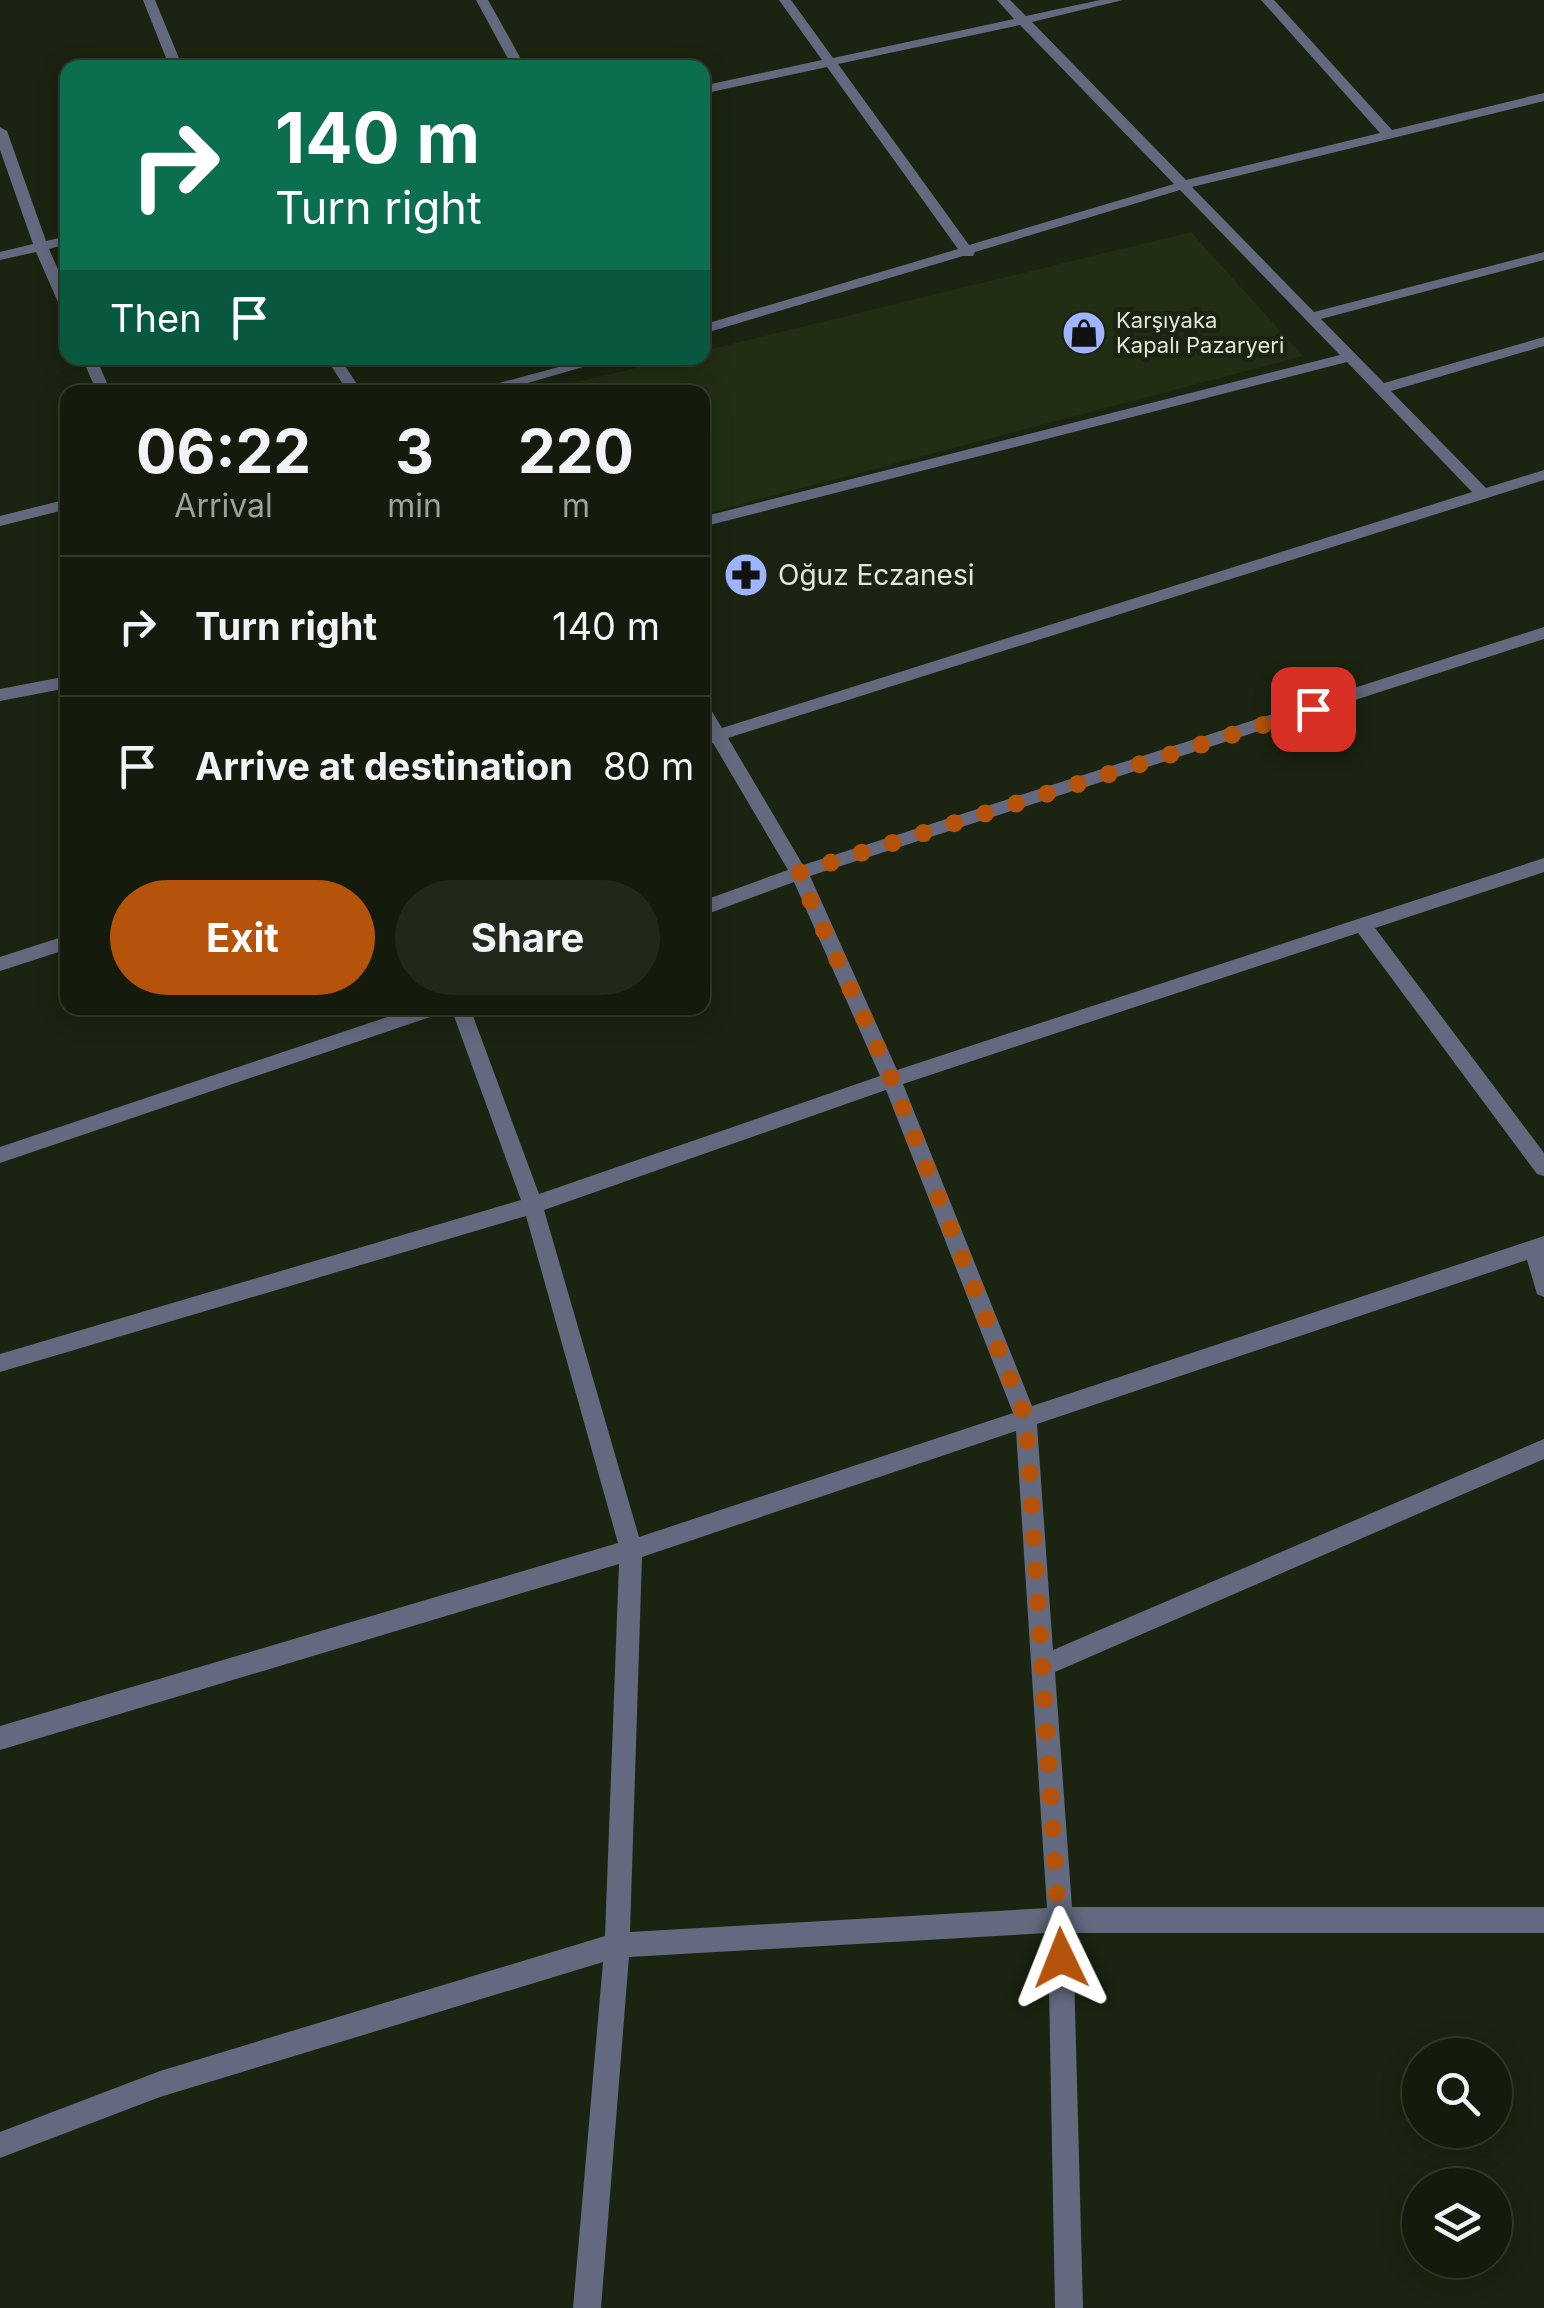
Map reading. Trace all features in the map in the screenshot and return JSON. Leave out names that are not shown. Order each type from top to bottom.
[{"type":"street","points":[[149,0],[174,60]]},
{"type":"street","points":[[482,0],[516,60]]},
{"type":"street","points":[[785,0],[968,253]]},
{"type":"street","points":[[1004,0],[1484,495]]},
{"type":"street","points":[[710,88],[1117,0]]},
{"type":"street","points":[[1268,0],[1389,135]]},
{"type":"street","points":[[710,328],[1184,185],[1544,97]]},
{"type":"street","points":[[0,131],[40,247],[60,291]]},
{"type":"street","points":[[0,256],[60,242]]},
{"type":"street","points":[[1311,317],[1544,256]]},
{"type":"street","points":[[1381,389],[1544,342]]},
{"type":"street","points":[[710,520],[1350,357]]},
{"type":"street","points":[[534,385],[588,365]]},
{"type":"street","points":[[1069,2308],[1060,1920],[1026,1419],[892,1080],[798,873],[710,737],[1544,476]]},
{"type":"street","points":[[0,521],[60,506]]},
{"type":"street","points":[[710,906],[798,873],[1544,633]]},
{"type":"street","points":[[0,694],[60,683]]},
{"type":"street","points":[[0,1363],[533,1205],[892,1080],[1544,865]]},
{"type":"street","points":[[1362,925],[1544,1168]]},
{"type":"street","points":[[0,964],[60,945]]},
{"type":"street","points":[[0,1155],[414,1015]]},
{"type":"street","points":[[463,1015],[533,1205],[631,1550],[617,1946],[587,2308]]},
{"type":"street","points":[[0,1738],[631,1550],[1539,1247],[1544,1288]]},
{"type":"street","points":[[1042,1666],[1544,1448]]},
{"type":"street","points":[[0,2145],[160,2084],[617,1946],[1060,1920],[1544,1920]]},
{"type":"shaded area","points":[[1191,232],[1303,356],[710,512],[710,385],[565,385],[648,365],[710,365],[710,349]]},
{"type":"place","name":"Karşıyaka Kapalı Pazaryeri","points":[[1084,333]]},
{"type":"place","name":"Oğuz Eczanesi","points":[[746,575]]},
{"type":"route","points":[[1061,1958],[1026,1419],[892,1080],[798,873],[1313,709]]}]
